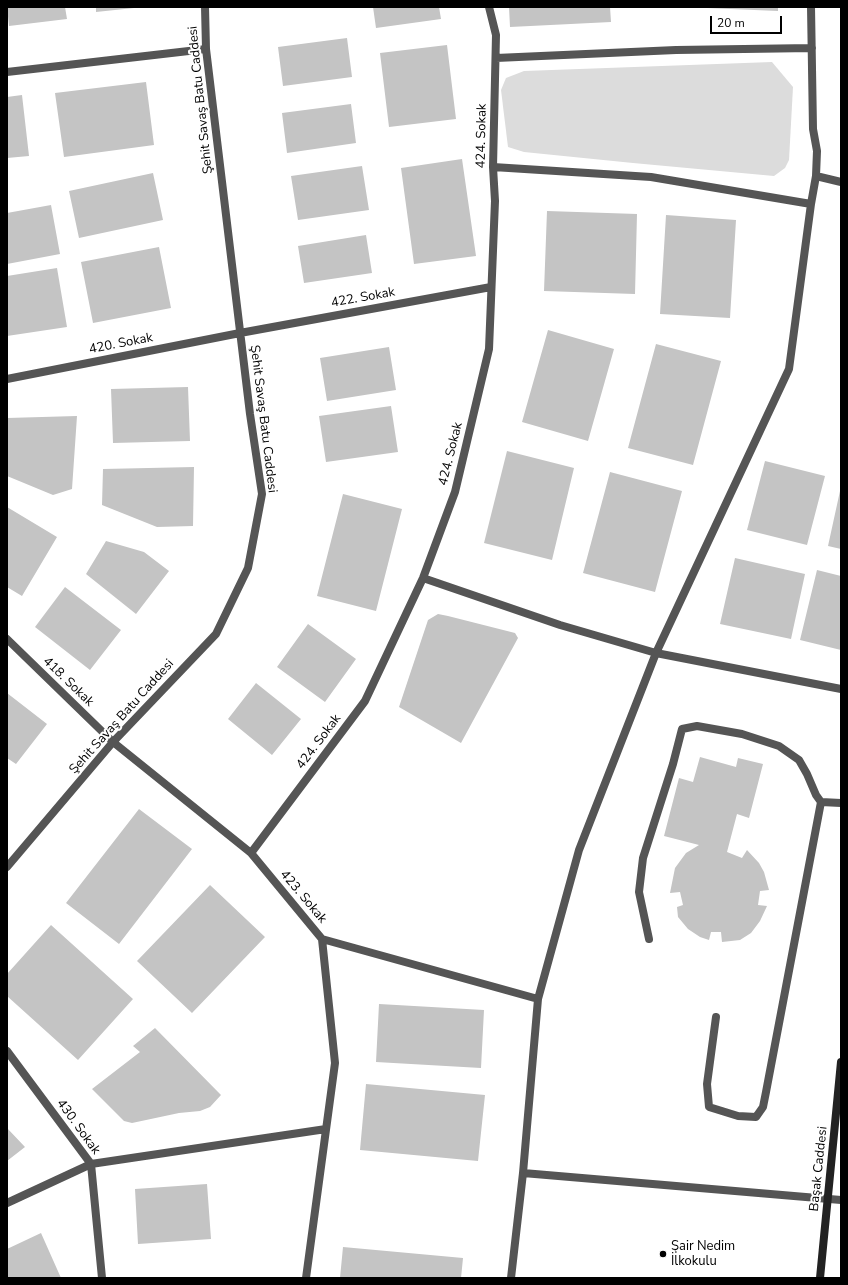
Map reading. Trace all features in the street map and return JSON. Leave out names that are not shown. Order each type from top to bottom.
[{"type":"main road","name":"Başak Caddesi","points":[[820,1278],[841,1062]]},
{"type":"street","name":"Şehit Savaş Batu Caddesi","points":[[7,867],[113,742],[216,634],[248,568],[262,494],[250,414],[206,49],[205,7]]},
{"type":"street","name":"424. Sokak","points":[[251,853],[365,701],[423,578],[455,492],[489,349],[495,201],[493,167],[496,35],[489,7]]},
{"type":"street","points":[[511,1278],[523,1173],[538,999],[579,850],[656,653],[789,369],[816,176],[817,152],[814,129],[811,7]]},
{"type":"street","points":[[496,58],[676,50],[812,48]]},
{"type":"street","points":[[7,72],[206,49]]},
{"type":"street","points":[[493,167],[651,177],[811,204]]},
{"type":"street","points":[[816,176],[841,182]]},
{"type":"street","name":"422. Sokak","points":[[240,333],[491,287]]},
{"type":"street","name":"420. Sokak","points":[[7,379],[240,333]]},
{"type":"street","points":[[423,578],[560,625],[656,653],[841,690]]},
{"type":"street","name":"418. Sokak","points":[[7,639],[113,742]]},
{"type":"street","points":[[649,939],[639,892],[643,858],[673,764],[682,729],[697,726],[742,734],[779,746],[799,760],[821,802],[763,1107],[756,1117],[738,1116],[710,1107],[707,1084],[716,1017]]},
{"type":"street","name":"423. Sokak","points":[[113,742],[251,853],[322,939],[538,999]]},
{"type":"street","points":[[821,802],[841,803]]},
{"type":"street","points":[[306,1278],[335,1063],[322,939]]},
{"type":"street","name":"430. Sokak","points":[[7,1051],[91,1164],[102,1278]]},
{"type":"street","points":[[7,1203],[91,1164],[326,1130]]},
{"type":"street","points":[[523,1173],[841,1200]]},
{"type":"shaded area","points":[[772,62],[793,87],[789,160],[785,168],[774,176],[524,152],[508,147],[501,90],[506,78],[524,71]]},
{"type":"building","points":[[7,7],[65,7],[67,19],[9,26]]},
{"type":"building","points":[[96,7],[134,7],[134,8],[96,12]]},
{"type":"building","points":[[373,7],[439,7],[441,19],[376,28]]},
{"type":"building","points":[[509,7],[610,7],[611,22],[510,27]]},
{"type":"building","points":[[778,7],[778,11],[707,8]]},
{"type":"building","points":[[347,38],[352,77],[283,86],[278,47]]},
{"type":"building","points":[[447,45],[456,119],[389,127],[380,53]]},
{"type":"building","points":[[146,82],[154,145],[64,157],[55,93]]},
{"type":"building","points":[[22,95],[29,156],[7,158],[7,97]]},
{"type":"building","points":[[351,104],[356,143],[287,153],[282,113]]},
{"type":"building","points":[[462,159],[476,256],[414,264],[401,168]]},
{"type":"building","points":[[362,166],[369,210],[298,220],[291,176]]},
{"type":"building","points":[[153,173],[163,220],[79,238],[69,191]]},
{"type":"building","points":[[51,205],[60,254],[7,264],[7,213]]},
{"type":"building","points":[[547,211],[637,214],[635,294],[544,291]]},
{"type":"building","points":[[666,215],[736,220],[730,318],[660,314]]},
{"type":"building","points":[[366,235],[372,273],[304,283],[298,246]]},
{"type":"building","points":[[159,247],[171,308],[93,323],[81,262]]},
{"type":"building","points":[[57,268],[67,327],[7,336],[7,276]]},
{"type":"building","points":[[548,330],[614,349],[588,441],[522,422]]},
{"type":"building","points":[[656,344],[721,361],[693,465],[628,448]]},
{"type":"building","points":[[389,347],[396,390],[327,401],[320,358]]},
{"type":"building","points":[[188,387],[190,441],[113,443],[111,389]]},
{"type":"building","points":[[391,406],[398,452],[326,462],[319,416]]},
{"type":"building","points":[[77,416],[72,489],[53,495],[7,476],[7,418]]},
{"type":"building","points":[[507,451],[574,468],[552,560],[484,543]]},
{"type":"building","points":[[765,461],[825,476],[807,545],[747,530]]},
{"type":"building","points":[[194,467],[193,526],[157,527],[102,505],[103,469]]},
{"type":"building","points":[[610,472],[682,491],[655,592],[583,573]]},
{"type":"building","points":[[841,491],[841,549],[828,546]]},
{"type":"building","points":[[343,494],[402,509],[376,611],[317,596]]},
{"type":"building","points":[[7,507],[57,537],[22,596],[7,587]]},
{"type":"building","points":[[106,541],[144,552],[169,571],[136,614],[86,574]]},
{"type":"building","points":[[735,558],[805,574],[791,639],[720,624]]},
{"type":"building","points":[[817,570],[841,576],[841,650],[800,640]]},
{"type":"building","points":[[65,587],[121,630],[90,670],[35,627]]},
{"type":"building","points":[[438,614],[515,633],[518,638],[461,743],[399,707],[428,620]]},
{"type":"building","points":[[308,624],[356,659],[325,702],[277,667]]},
{"type":"building","points":[[256,683],[301,719],[272,755],[228,719]]},
{"type":"building","points":[[7,693],[47,724],[16,764],[7,758]]},
{"type":"building","points":[[700,757],[736,767],[738,758],[763,764],[749,818],[737,814],[727,852],[742,858],[747,850],[759,863],[764,872],[769,890],[760,891],[758,905],[767,906],[760,921],[751,933],[740,940],[722,942],[721,932],[711,932],[709,940],[700,937],[688,929],[678,917],[677,907],[683,905],[680,892],[670,893],[675,868],[686,853],[699,845],[664,836],[679,778],[693,782]]},
{"type":"building","points":[[139,809],[192,849],[119,944],[66,903]]},
{"type":"building","points":[[210,885],[265,937],[192,1013],[137,961]]},
{"type":"building","points":[[51,925],[133,999],[78,1060],[7,996],[7,974]]},
{"type":"building","points":[[379,1004],[484,1010],[481,1068],[376,1062]]},
{"type":"building","points":[[155,1028],[221,1095],[210,1107],[200,1111],[179,1113],[132,1123],[124,1121],[92,1089],[140,1052],[133,1046]]},
{"type":"building","points":[[366,1084],[485,1095],[478,1161],[360,1150]]},
{"type":"building","points":[[7,1128],[25,1147],[7,1161]]},
{"type":"building","points":[[207,1184],[211,1239],[138,1244],[135,1189]]},
{"type":"building","points":[[41,1233],[61,1278],[7,1278],[7,1249]]},
{"type":"building","points":[[343,1247],[463,1258],[461,1278],[340,1278]]},
{"type":"place","name":"Şair Nedim İlkokulu","points":[[663,1254]]}]
